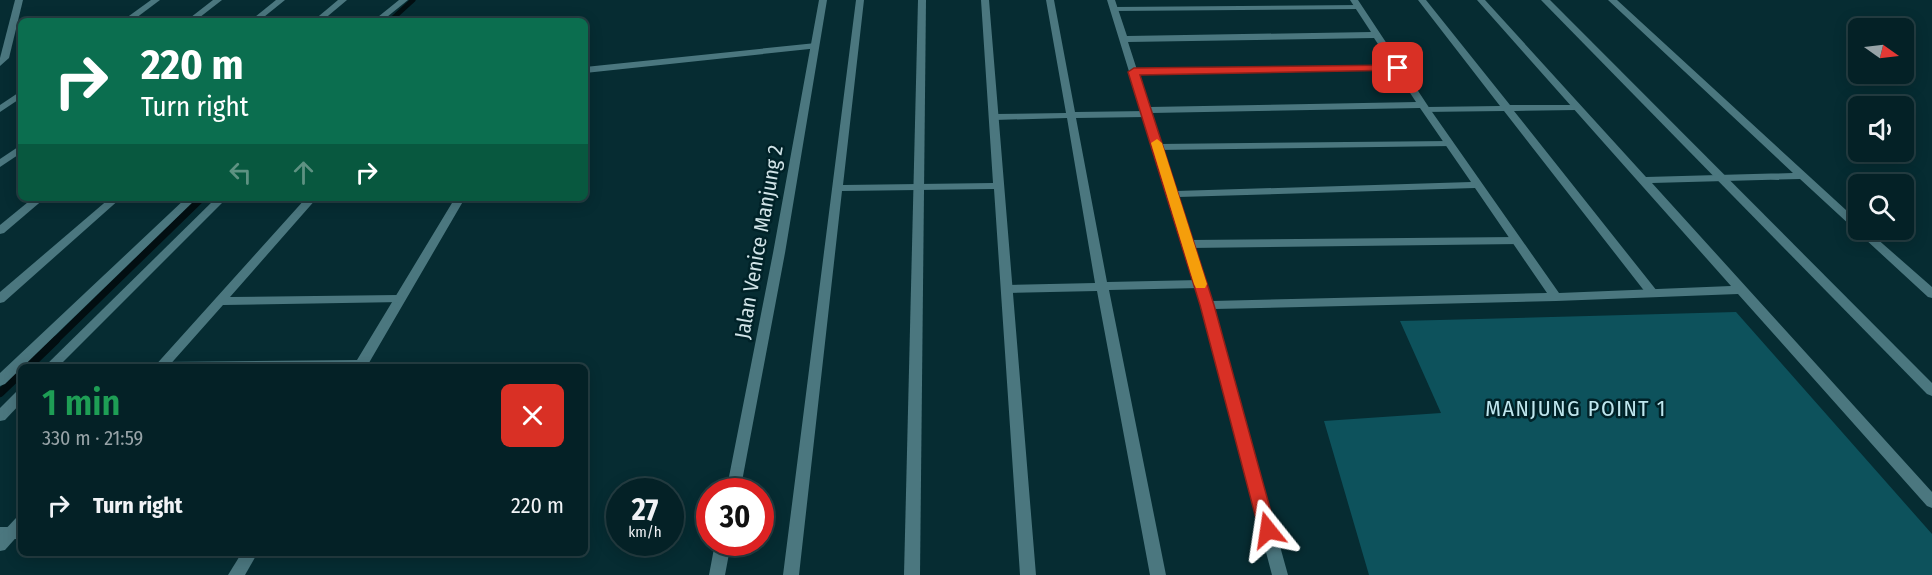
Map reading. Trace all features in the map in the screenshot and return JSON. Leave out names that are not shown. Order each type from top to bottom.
[{"type":"street","points":[[0,63],[5,58],[19,0]]},
{"type":"street","points":[[130,18],[156,0]]},
{"type":"street","points":[[194,18],[218,0]]},
{"type":"street","points":[[258,18],[281,0]]},
{"type":"street","points":[[321,18],[343,0]]},
{"type":"street","points":[[381,18],[404,0]]},
{"type":"street","name":"Jalan Venice Manjung 2","points":[[736,478],[823,0]]},
{"type":"street","points":[[791,575],[860,0]]},
{"type":"street","points":[[912,575],[922,0]]},
{"type":"street","points":[[985,0],[1028,575]]},
{"type":"street","points":[[1050,0],[1102,287],[1158,575]]},
{"type":"street","points":[[1422,0],[1653,294]]},
{"type":"street","points":[[1481,0],[1932,502]]},
{"type":"street","points":[[1545,0],[1932,391]]},
{"type":"street","points":[[1612,0],[1848,217]]},
{"type":"street","points":[[1280,575],[1207,305],[1113,5],[1356,4],[1424,108],[1556,297]]},
{"type":"street","points":[[1123,39],[1376,35]]},
{"type":"street","points":[[588,70],[816,46]]},
{"type":"street","points":[[1134,72],[1398,68]]},
{"type":"street","points":[[0,109],[18,96]]},
{"type":"street","points":[[994,117],[1147,112],[1577,107]]},
{"type":"street","points":[[1158,147],[1449,144]]},
{"type":"street","points":[[0,164],[18,150]]},
{"type":"street","points":[[1642,180],[1803,176]]},
{"type":"street","points":[[1173,194],[1477,185]]},
{"type":"street","points":[[837,188],[999,186]]},
{"type":"street","points":[[0,231],[36,201]]},
{"type":"street","points":[[0,299],[113,201]]},
{"type":"street","points":[[0,381],[189,201]]},
{"type":"street","points":[[54,364],[219,201]]},
{"type":"street","points":[[162,364],[309,201]]},
{"type":"street","points":[[361,364],[458,201]]},
{"type":"street","points":[[1873,240],[1932,294]]},
{"type":"street","points":[[1189,244],[1516,241]]},
{"type":"street","points":[[1006,289],[1200,284]]},
{"type":"street","points":[[1207,305],[1741,291]]},
{"type":"street","points":[[219,301],[398,299]]},
{"type":"street","points":[[0,416],[18,398]]},
{"type":"street","points":[[0,545],[13,530]]},
{"type":"street","points":[[236,575],[248,556]]},
{"type":"street","points":[[717,575],[721,556]]},
{"type":"shaded area","points":[[1736,312],[1932,534],[1932,575],[1369,575],[1324,421],[1441,413],[1400,321]]},
{"type":"waterway","points":[[393,18],[413,0]]},
{"type":"waterway","points":[[55,341],[199,201]]},
{"type":"waterway","points":[[31,364],[56,340]]},
{"type":"waterway","points":[[0,393],[18,376]]},
{"type":"slow traffic","points":[[1157,143],[1200,284]]},
{"type":"district","name":"MANJUNG POINT 1","points":[[1576,408]]},
{"type":"route","points":[[1268,530],[1207,305],[1134,72],[1398,68]]}]
